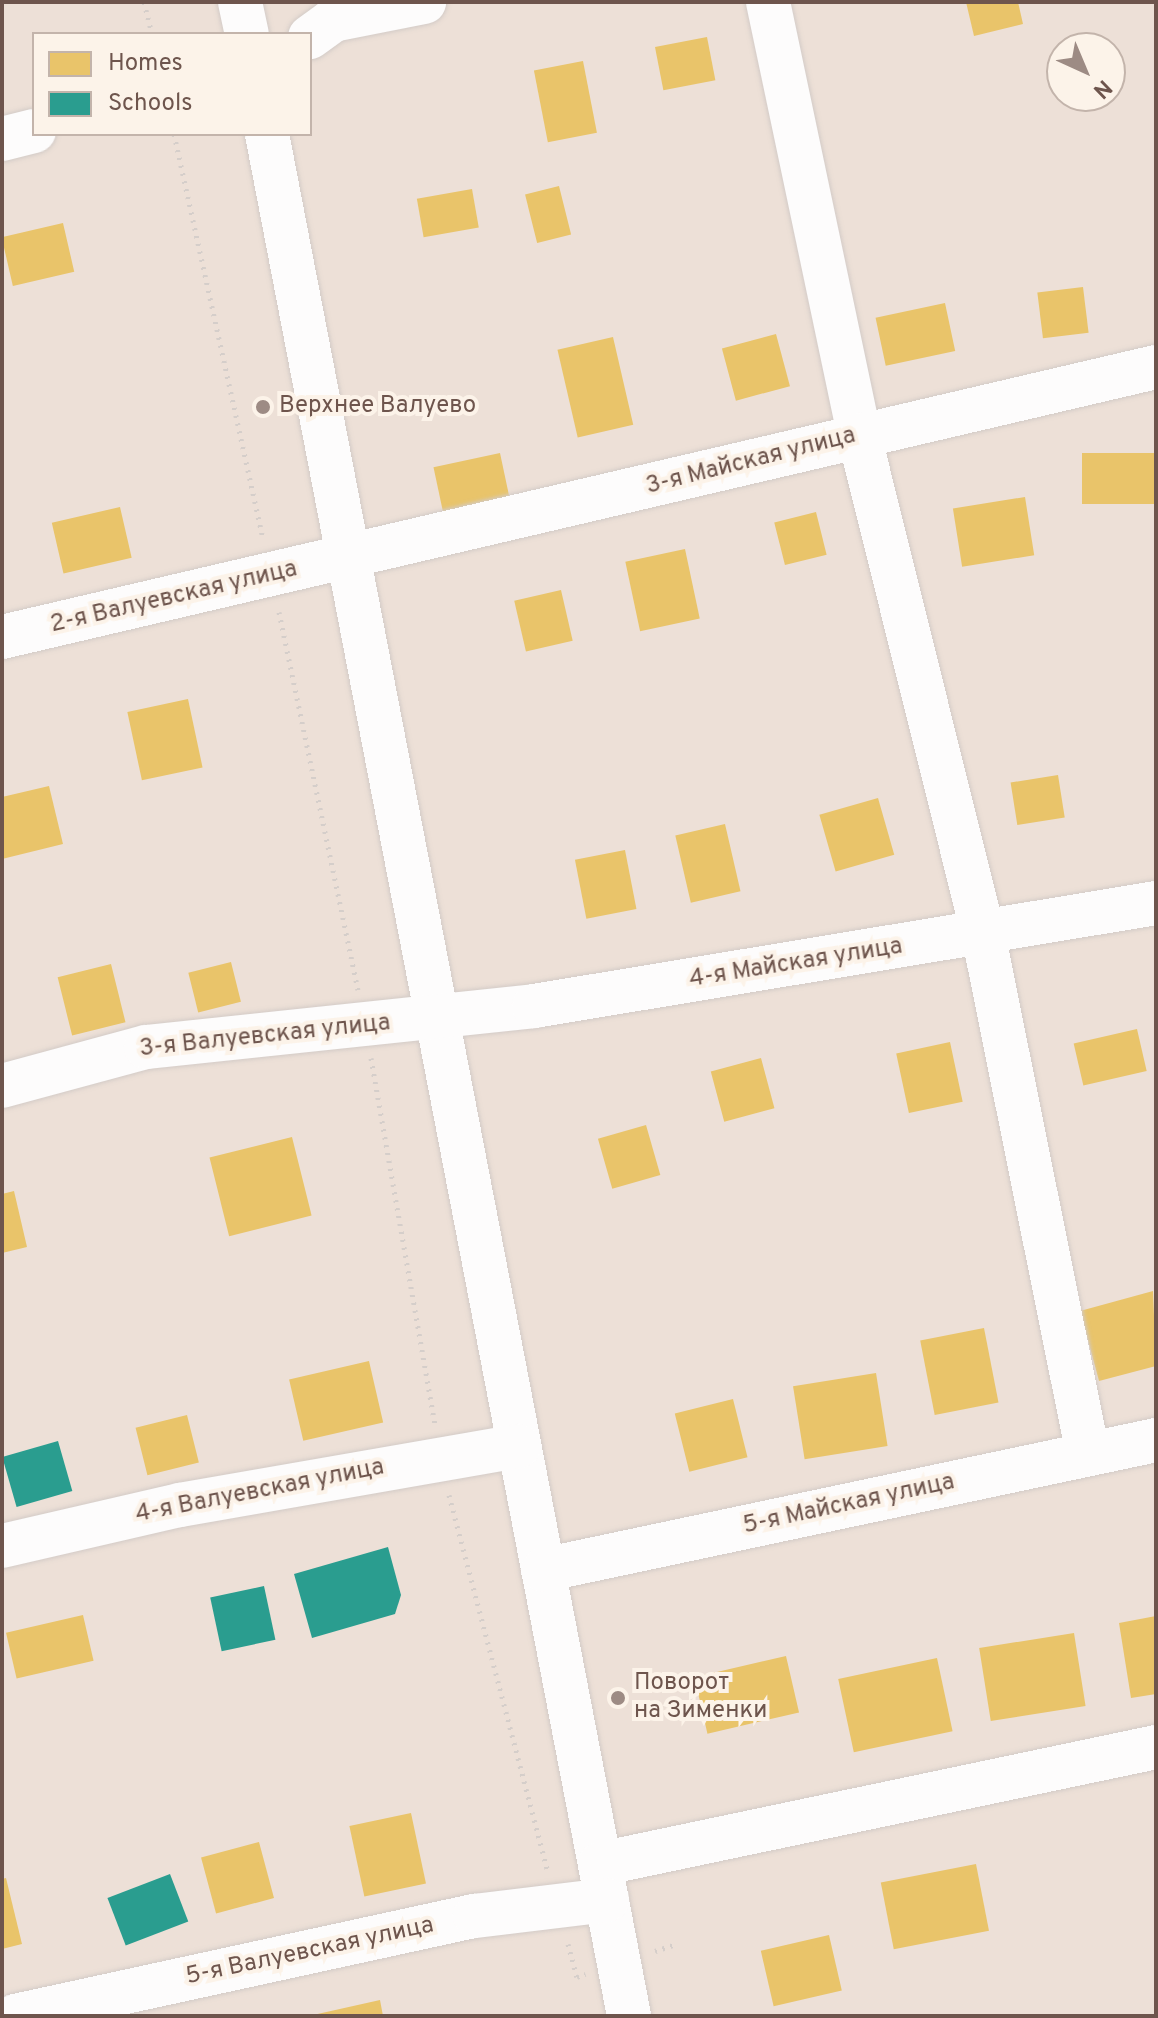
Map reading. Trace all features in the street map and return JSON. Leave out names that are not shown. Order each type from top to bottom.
[{"type":"street","points":[[240,2],[247,32]]},
{"type":"street","points":[[312,36],[333,20],[424,2]]},
{"type":"street","points":[[768,2],[859,435],[983,933],[1088,1454]]},
{"type":"street","points":[[2,139],[32,132]]},
{"type":"street","points":[[267,136],[624,1991]]},
{"type":"street","name":"3-я Майская улица","points":[[347,560],[859,435],[1156,367]]},
{"type":"street","name":"2-я Валуевская улица","points":[[2,637],[347,560]]},
{"type":"street","name":"4-я Майская улица","points":[[436,1018],[1156,903]]},
{"type":"street","name":"3-я Валуевская улица","points":[[2,1086],[146,1047],[436,1018]]},
{"type":"street","name":"5-я Майская улица","points":[[543,1570],[1156,1440]]},
{"type":"street","name":"4-я Валуевская улица","points":[[2,1546],[180,1505],[519,1446]]},
{"type":"street","name":"5-я Валуевская улица","points":[[15,2016],[475,1916],[557,1906],[603,1882],[1156,1747]]},
{"type":"path","points":[[144,2],[152,32]]},
{"type":"path","points":[[174,136],[366,1025],[463,1568],[577,1977],[624,1991]]},
{"type":"shaded area","name":"Верхнее Валуево","points":[[2,2],[1156,2],[1156,2016],[2,2016]]},
{"type":"building: Homes","points":[[966,2],[1018,2],[1023,24],[974,36]]},
{"type":"building: Homes","points":[[707,37],[715,80],[663,90],[655,47]]},
{"type":"building: Homes","points":[[583,61],[597,133],[548,142],[534,71]]},
{"type":"building: Homes","points":[[559,186],[571,235],[537,243],[525,194]]},
{"type":"building: Homes","points":[[472,189],[479,227],[424,237],[417,199]]},
{"type":"building: Homes","points":[[63,223],[74,272],[13,286],[2,237]]},
{"type":"building: Homes","points":[[1083,287],[1089,333],[1043,338],[1037,293]]},
{"type":"building: Homes","points":[[945,303],[955,351],[886,366],[876,318]]},
{"type":"building: Homes","points":[[776,334],[790,386],[736,401],[722,348]]},
{"type":"building: Homes","points":[[613,337],[633,425],[578,438],[557,350]]},
{"type":"building: Homes","points":[[500,453],[510,500],[443,514],[433,467]]},
{"type":"building: Homes","points":[[1082,453],[1156,453],[1156,504],[1082,504]]},
{"type":"building: Homes","points":[[1025,497],[1034,555],[962,567],[953,508]]},
{"type":"building: Homes","points":[[120,507],[132,558],[63,573],[52,523]]},
{"type":"building: Homes","points":[[816,512],[827,555],[785,565],[774,522]]},
{"type":"building: Homes","points":[[685,549],[700,618],[640,631],[625,562]]},
{"type":"building: Homes","points":[[561,590],[573,641],[526,651],[514,601]]},
{"type":"building: Homes","points":[[188,699],[203,767],[142,780],[127,712]]},
{"type":"building: Homes","points":[[1058,775],[1065,817],[1017,825],[1011,783]]},
{"type":"building: Homes","points":[[49,786],[63,844],[2,859],[2,797]]},
{"type":"building: Homes","points":[[878,798],[894,855],[836,872],[819,815]]},
{"type":"building: Homes","points":[[725,824],[741,891],[691,903],[675,835]]},
{"type":"building: Homes","points":[[625,850],[636,909],[586,919],[575,860]]},
{"type":"building: Homes","points":[[231,962],[241,1002],[198,1012],[188,973]]},
{"type":"building: Homes","points":[[111,964],[126,1022],[72,1036],[58,977]]},
{"type":"building: Homes","points":[[1137,1029],[1147,1071],[1083,1086],[1074,1044]]},
{"type":"building: Homes","points":[[950,1042],[963,1102],[909,1113],[896,1053]]},
{"type":"building: Homes","points":[[761,1058],[774,1108],[724,1122],[711,1071]]},
{"type":"building: Homes","points":[[646,1125],[660,1175],[612,1189],[598,1139]]},
{"type":"building: Homes","points":[[292,1137],[312,1216],[229,1236],[210,1158]]},
{"type":"building: Homes","points":[[14,1191],[27,1247],[2,1253],[2,1194]]},
{"type":"building: Homes","points":[[1153,1291],[1156,1366],[1099,1381],[1080,1311]]},
{"type":"building: Homes","points":[[984,1328],[999,1403],[935,1415],[920,1340]]},
{"type":"building: Homes","points":[[369,1361],[383,1422],[303,1441],[289,1379]]},
{"type":"building: Homes","points":[[876,1373],[888,1446],[805,1459],[793,1386]]},
{"type":"building: Homes","points":[[733,1399],[748,1457],[689,1472],[675,1414]]},
{"type":"building: Homes","points":[[187,1415],[199,1463],[147,1475],[136,1428]]},
{"type":"building: Homes","points":[[83,1615],[94,1661],[17,1679],[6,1633]]},
{"type":"building: Homes","points":[[1156,1616],[1156,1694],[1131,1698],[1119,1623]]},
{"type":"building: Homes","points":[[1074,1633],[1086,1706],[991,1721],[979,1648]]},
{"type":"building: Homes","points":[[786,1656],[799,1713],[707,1734],[694,1677]]},
{"type":"building: Homes","points":[[937,1658],[953,1731],[854,1752],[838,1679]]},
{"type":"building: Homes","points":[[411,1813],[426,1883],[364,1897],[349,1826]]},
{"type":"building: Homes","points":[[259,1842],[274,1898],[216,1914],[201,1858]]},
{"type":"building: Homes","points":[[976,1864],[989,1931],[894,1949],[881,1883]]},
{"type":"building: Homes","points":[[6,1878],[22,1944],[2,1949],[2,1879]]},
{"type":"building: Homes","points":[[829,1935],[842,1991],[774,2006],[761,1951]]},
{"type":"building: Homes","points":[[380,2000],[383,2016],[313,2016],[313,2015]]},
{"type":"building: Schools","points":[[58,1441],[72,1491],[17,1507],[2,1457]]},
{"type":"building: Schools","points":[[388,1547],[401,1595],[395,1614],[312,1638],[294,1574]]},
{"type":"building: Schools","points":[[264,1586],[275,1640],[222,1651],[210,1597]]},
{"type":"building: Schools","points":[[170,1874],[188,1922],[126,1946],[107,1898]]},
{"type":"place","name":"Верхнее Валуево","points":[[263,407]]},
{"type":"place","name":"Поворот на Зименки","points":[[618,1698]]}]
